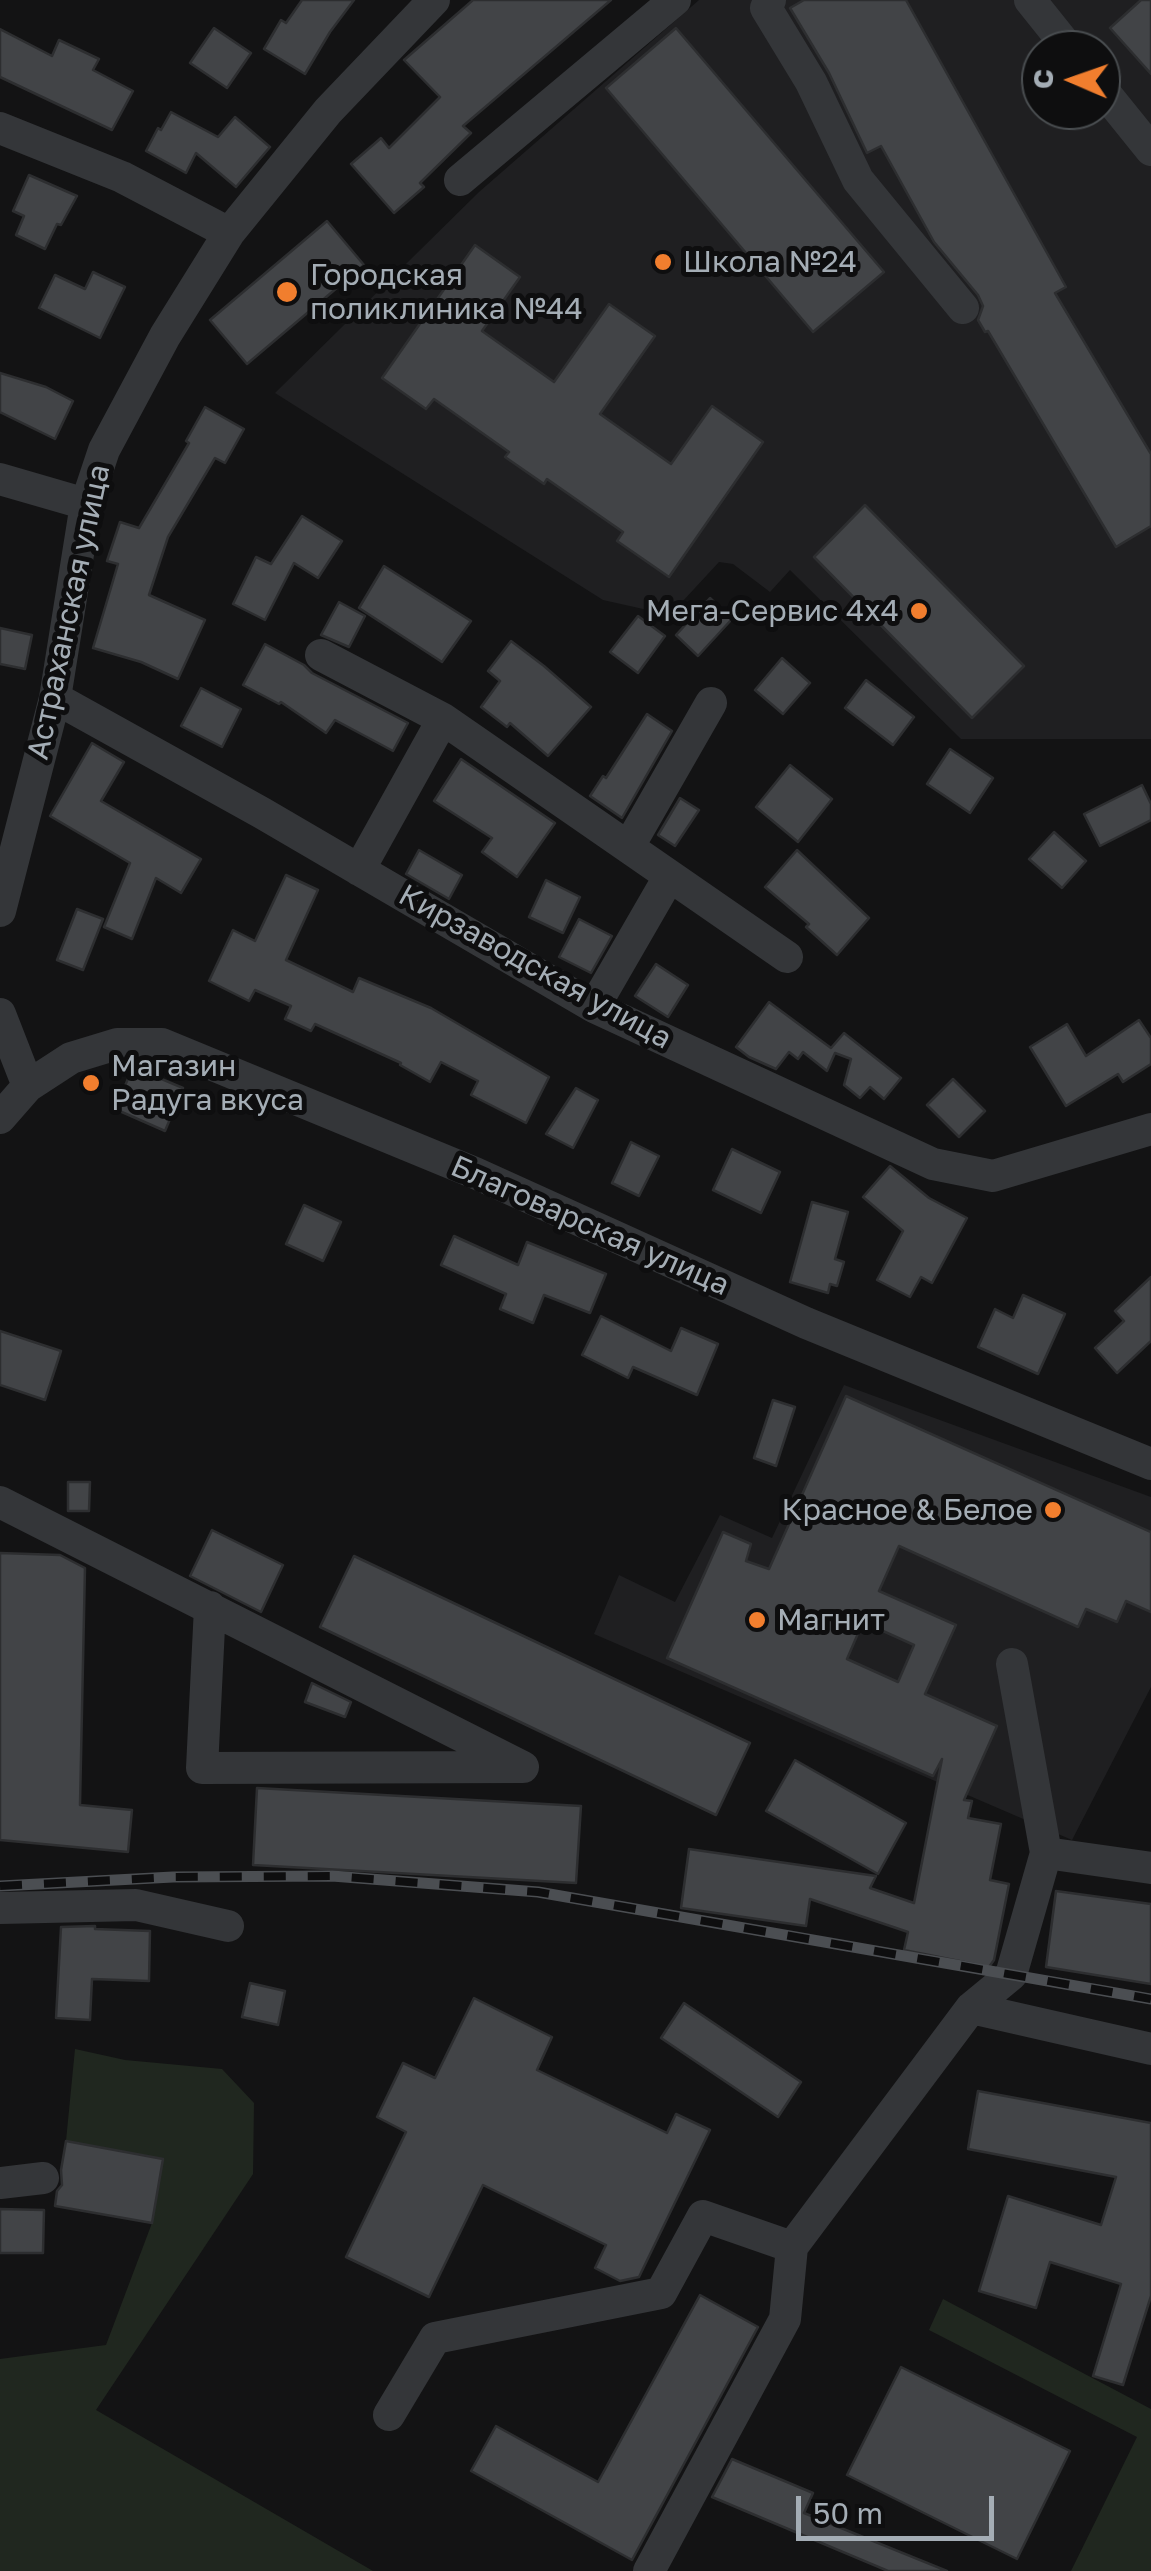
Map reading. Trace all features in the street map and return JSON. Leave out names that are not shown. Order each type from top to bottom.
[{"type":"street","name":"Астраханская улица","points":[[0,911],[55,698],[86,504],[104,450],[166,336],[229,233],[328,110],[434,0]]},
{"type":"street","points":[[460,180],[675,0]]},
{"type":"street","points":[[770,0],[766,8],[811,82],[858,180],[963,308]]},
{"type":"street","points":[[1030,0],[1054,30]]},
{"type":"street","points":[[1121,113],[1151,150]]},
{"type":"street","points":[[0,128],[122,177],[229,233]]},
{"type":"street","points":[[0,479],[86,504]]},
{"type":"street","points":[[321,655],[442,719],[787,957]]},
{"type":"street","name":"Кирзаводская улица","points":[[55,698],[262,813],[594,1007],[934,1164],[992,1176],[1151,1129]]},
{"type":"street","points":[[628,846],[712,703]]},
{"type":"street","points":[[358,870],[442,719]]},
{"type":"street","points":[[594,1007],[669,876]]},
{"type":"street","points":[[0,1014],[28,1086]]},
{"type":"street","name":"Благоварская улица","points":[[0,1118],[28,1086],[72,1058],[117,1044],[162,1044],[475,1173],[806,1323],[1151,1464]]},
{"type":"street","points":[[0,1502],[210,1606],[523,1767],[202,1768],[210,1606]]},
{"type":"street","points":[[650,2571],[785,2319],[792,2247],[971,2008],[1010,1974],[1046,1853],[1012,1664]]},
{"type":"street","points":[[1046,1853],[1151,1868]]},
{"type":"street","points":[[0,1908],[136,1905],[228,1926]]},
{"type":"street","points":[[971,2008],[1151,2049]]},
{"type":"street","points":[[0,2183],[43,2178]]},
{"type":"street","points":[[389,2415],[435,2338],[661,2293],[703,2216],[792,2247]]},
{"type":"shaded area","points":[[699,0],[1151,0],[1151,739],[961,739],[790,570],[770,592],[733,564],[719,562],[670,615],[603,600],[275,393],[479,192]]},
{"type":"shaded area","points":[[844,1385],[1151,1497],[1151,1687],[1072,1840],[594,1634],[619,1575],[675,1602],[720,1515],[772,1538]]},
{"type":"shaded area","points":[[75,2049],[125,2060],[222,2069],[254,2103],[253,2174],[96,2410],[373,2571],[0,2571],[0,2359],[106,2345],[152,2223],[163,2159],[66,2141]]},
{"type":"shaded area","points":[[943,2299],[1151,2409],[1151,2571],[1071,2571],[1137,2437],[929,2330]]},
{"type":"building","points":[[302,0],[354,0],[305,74],[264,49],[281,20],[286,23]]},
{"type":"building","points":[[473,0],[611,0],[463,126],[471,133],[420,183],[424,187],[394,213],[351,164],[381,138],[389,148],[440,97],[404,60]]},
{"type":"building","points":[[804,0],[906,0],[1066,287],[1055,293],[1151,454],[1151,526],[1116,547],[978,320],[983,306],[978,295],[934,242],[881,146],[867,153],[829,73],[790,8]]},
{"type":"building","points":[[1141,0],[1151,0],[1151,74],[1121,40],[1121,30],[1110,28]]},
{"type":"building","points":[[214,28],[251,53],[227,88],[190,63]]},
{"type":"building","points":[[676,28],[884,272],[813,332],[606,88]]},
{"type":"building","points":[[0,29],[52,56],[59,40],[99,59],[93,70],[133,91],[112,130],[0,77]]},
{"type":"building","points":[[171,112],[218,137],[235,117],[270,147],[236,187],[196,153],[186,173],[146,151]]},
{"type":"building","points":[[29,175],[77,196],[45,249],[16,235],[24,216],[13,211]]},
{"type":"building","name":"Городская поликлиника №44","points":[[327,221],[364,265],[247,364],[210,320]]},
{"type":"building","points":[[475,245],[520,277],[482,331],[554,382],[609,304],[655,336],[600,414],[671,464],[712,406],[763,442],[669,577],[617,541],[623,532],[547,479],[544,484],[505,457],[509,452],[434,399],[426,409],[382,378]]},
{"type":"building","points":[[93,272],[125,287],[100,338],[39,308],[55,275],[85,289]]},
{"type":"building","points":[[0,373],[46,387],[73,401],[55,439],[0,412]]},
{"type":"building","points":[[205,407],[244,429],[225,463],[215,458],[168,537],[149,595],[205,620],[178,679],[141,662],[93,648],[118,564],[107,561],[120,522],[139,528],[189,443],[186,441]]},
{"type":"building","name":"Мега-Сервис 4х4","points":[[865,505],[1024,666],[972,718],[814,557]]},
{"type":"building","points":[[302,516],[342,541],[318,578],[294,563],[265,620],[233,604],[256,557],[271,564]]},
{"type":"building","points":[[384,566],[471,621],[442,662],[359,608]]},
{"type":"building","points":[[710,598],[732,619],[698,656],[676,635]]},
{"type":"building","points":[[339,602],[365,616],[349,647],[321,635]]},
{"type":"building","points":[[638,616],[665,636],[638,673],[610,652]]},
{"type":"building","points":[[0,628],[32,635],[25,669],[0,664]]},
{"type":"building","points":[[511,641],[591,707],[548,756],[510,723],[507,727],[481,707],[500,681],[488,671]]},
{"type":"building","points":[[265,644],[408,723],[393,751],[335,720],[326,733],[281,702],[243,685]]},
{"type":"building","points":[[782,658],[810,683],[783,714],[755,690]]},
{"type":"building","points":[[866,680],[914,717],[893,745],[845,708]]},
{"type":"building","points":[[201,688],[241,709],[222,747],[181,726]]},
{"type":"building","points":[[647,714],[672,731],[622,818],[590,796]]},
{"type":"building","points":[[92,743],[124,762],[101,801],[201,859],[181,893],[156,878],[132,939],[104,927],[130,863],[50,816]]},
{"type":"building","points":[[950,749],[993,778],[970,813],[927,784]]},
{"type":"building","points":[[461,759],[555,823],[517,877],[482,852],[492,838],[434,801]]},
{"type":"building","points":[[790,765],[832,799],[798,842],[756,807]]},
{"type":"building","points":[[1142,785],[1151,804],[1151,820],[1100,846],[1084,814]]},
{"type":"building","points":[[680,798],[699,810],[675,846],[658,835]]},
{"type":"building","points":[[1054,832],[1086,861],[1062,888],[1029,859]]},
{"type":"building","points":[[419,850],[462,875],[449,899],[406,874]]},
{"type":"building","points":[[797,850],[869,918],[837,955],[806,927],[809,924],[765,887]]},
{"type":"building","points":[[286,875],[318,890],[286,960],[353,992],[359,978],[431,1008],[549,1077],[526,1123],[471,1095],[478,1081],[441,1062],[430,1082],[401,1063],[315,1024],[311,1031],[285,1019],[291,1006],[255,990],[249,1001],[209,981],[233,930],[255,941]]},
{"type":"building","points":[[546,880],[580,897],[563,933],[529,917]]},
{"type":"building","points":[[77,909],[103,919],[83,970],[57,960]]},
{"type":"building","points":[[579,919],[612,936],[591,973],[559,957]]},
{"type":"building","points":[[656,964],[688,985],[668,1017],[635,996]]},
{"type":"building","points":[[769,1002],[831,1048],[844,1033],[901,1078],[884,1099],[870,1087],[860,1098],[844,1085],[851,1059],[835,1053],[827,1071],[803,1052],[798,1059],[789,1052],[776,1069],[749,1057],[736,1047]]},
{"type":"building","points":[[1139,1020],[1151,1038],[1151,1064],[1123,1082],[1118,1074],[1066,1106],[1030,1047],[1067,1024],[1086,1056]]},
{"type":"building","points":[[133,1067],[183,1088],[165,1131],[115,1109]]},
{"type":"building","points":[[953,1079],[985,1111],[959,1137],[927,1105]]},
{"type":"building","points":[[576,1088],[598,1100],[573,1148],[546,1134]]},
{"type":"building","points":[[631,1142],[659,1156],[639,1196],[612,1183]]},
{"type":"building","points":[[732,1149],[780,1172],[761,1213],[713,1190]]},
{"type":"building","points":[[890,1166],[929,1198],[967,1218],[932,1283],[921,1277],[910,1297],[877,1280],[903,1231],[863,1197]]},
{"type":"building","points":[[812,1202],[848,1212],[835,1259],[844,1262],[837,1286],[830,1284],[828,1293],[790,1282]]},
{"type":"building","points":[[304,1205],[341,1222],[323,1261],[286,1244]]},
{"type":"building","points":[[454,1236],[518,1265],[527,1242],[606,1274],[590,1313],[544,1295],[533,1323],[500,1309],[506,1294],[441,1265]]},
{"type":"building","points":[[1151,1277],[1151,1341],[1117,1373],[1095,1348],[1124,1321],[1115,1311]]},
{"type":"building","points":[[1023,1295],[1065,1314],[1038,1374],[978,1347],[995,1309],[1013,1318]]},
{"type":"building","points":[[601,1316],[671,1351],[681,1328],[718,1344],[697,1395],[633,1367],[628,1378],[582,1355]]},
{"type":"building","points":[[0,1331],[61,1351],[45,1400],[0,1385]]},
{"type":"building","points":[[846,1396],[1151,1532],[1151,1612],[1126,1601],[1117,1622],[1086,1609],[1078,1627],[899,1546],[879,1591],[956,1625],[925,1694],[997,1726],[964,1800],[972,1801],[968,1818],[1001,1824],[990,1880],[1009,1884],[994,1960],[989,1967],[904,1950],[908,1932],[810,1899],[806,1926],[681,1908],[689,1849],[876,1876],[870,1888],[914,1903],[942,1759],[933,1776],[667,1658],[723,1532],[751,1544],[746,1561],[769,1569]],"holes":[[[863,1622],[914,1645],[898,1682],[847,1659]]]},
{"type":"building","points":[[773,1400],[795,1407],[776,1466],[754,1458]]},
{"type":"building","points":[[68,1482],[90,1482],[89,1511],[68,1511]]},
{"type":"building","points":[[212,1530],[283,1565],[261,1612],[190,1576]]},
{"type":"building","points":[[0,1553],[60,1555],[85,1568],[80,1805],[132,1810],[128,1852],[0,1840]]},
{"type":"building","points":[[354,1556],[750,1743],[716,1815],[320,1627]]},
{"type":"building","points":[[312,1683],[351,1702],[345,1717],[305,1702]]},
{"type":"building","points":[[795,1760],[906,1823],[878,1874],[766,1811]]},
{"type":"building","points":[[257,1788],[581,1806],[576,1883],[253,1865]]},
{"type":"building","points":[[1056,1891],[1151,1904],[1151,1984],[1046,1967]]},
{"type":"building","points":[[61,1927],[150,1931],[149,1981],[92,1979],[90,2020],[56,2018]]},
{"type":"building","points":[[250,1983],[285,1991],[278,2025],[242,2017]]},
{"type":"building","points":[[474,1998],[552,2037],[537,2070],[667,2133],[676,2114],[710,2130],[639,2277],[620,2281],[595,2268],[606,2245],[483,2185],[429,2297],[346,2257],[406,2132],[377,2117],[403,2063],[435,2078]]},
{"type":"building","points":[[684,2003],[801,2082],[778,2117],[661,2038]]},
{"type":"building","points":[[978,2091],[1151,2123],[1151,2296],[1123,2385],[1093,2376],[1121,2284],[1050,2262],[1036,2308],[979,2291],[1008,2196],[1101,2225],[1116,2177],[968,2149]]},
{"type":"building","points":[[66,2141],[163,2159],[152,2223],[55,2206],[62,2185]]},
{"type":"building","points":[[0,2209],[44,2210],[43,2253],[0,2253]]},
{"type":"building","points":[[700,2295],[758,2327],[632,2560],[471,2471],[496,2426],[598,2482]]},
{"type":"building","points":[[901,2367],[1070,2451],[1017,2559],[847,2475]]},
{"type":"building","points":[[732,2459],[813,2493],[804,2513],[947,2571],[888,2571],[712,2497]]},
{"type":"railway","points":[[0,1886],[173,1877],[332,1876],[538,1892],[1151,1999]]},
{"type":"place","name":"Школа №24","points":[[663,262]]},
{"type":"place","name":"Городская поликлиника №44","points":[[287,292]]},
{"type":"place","name":"Мега-Сервис 4х4","points":[[919,611]]},
{"type":"place","name":"Магазин Радуга вкуса","points":[[91,1083]]},
{"type":"place","name":"Красное & Белое","points":[[1053,1510]]},
{"type":"place","name":"Магнит","points":[[757,1620]]}]
